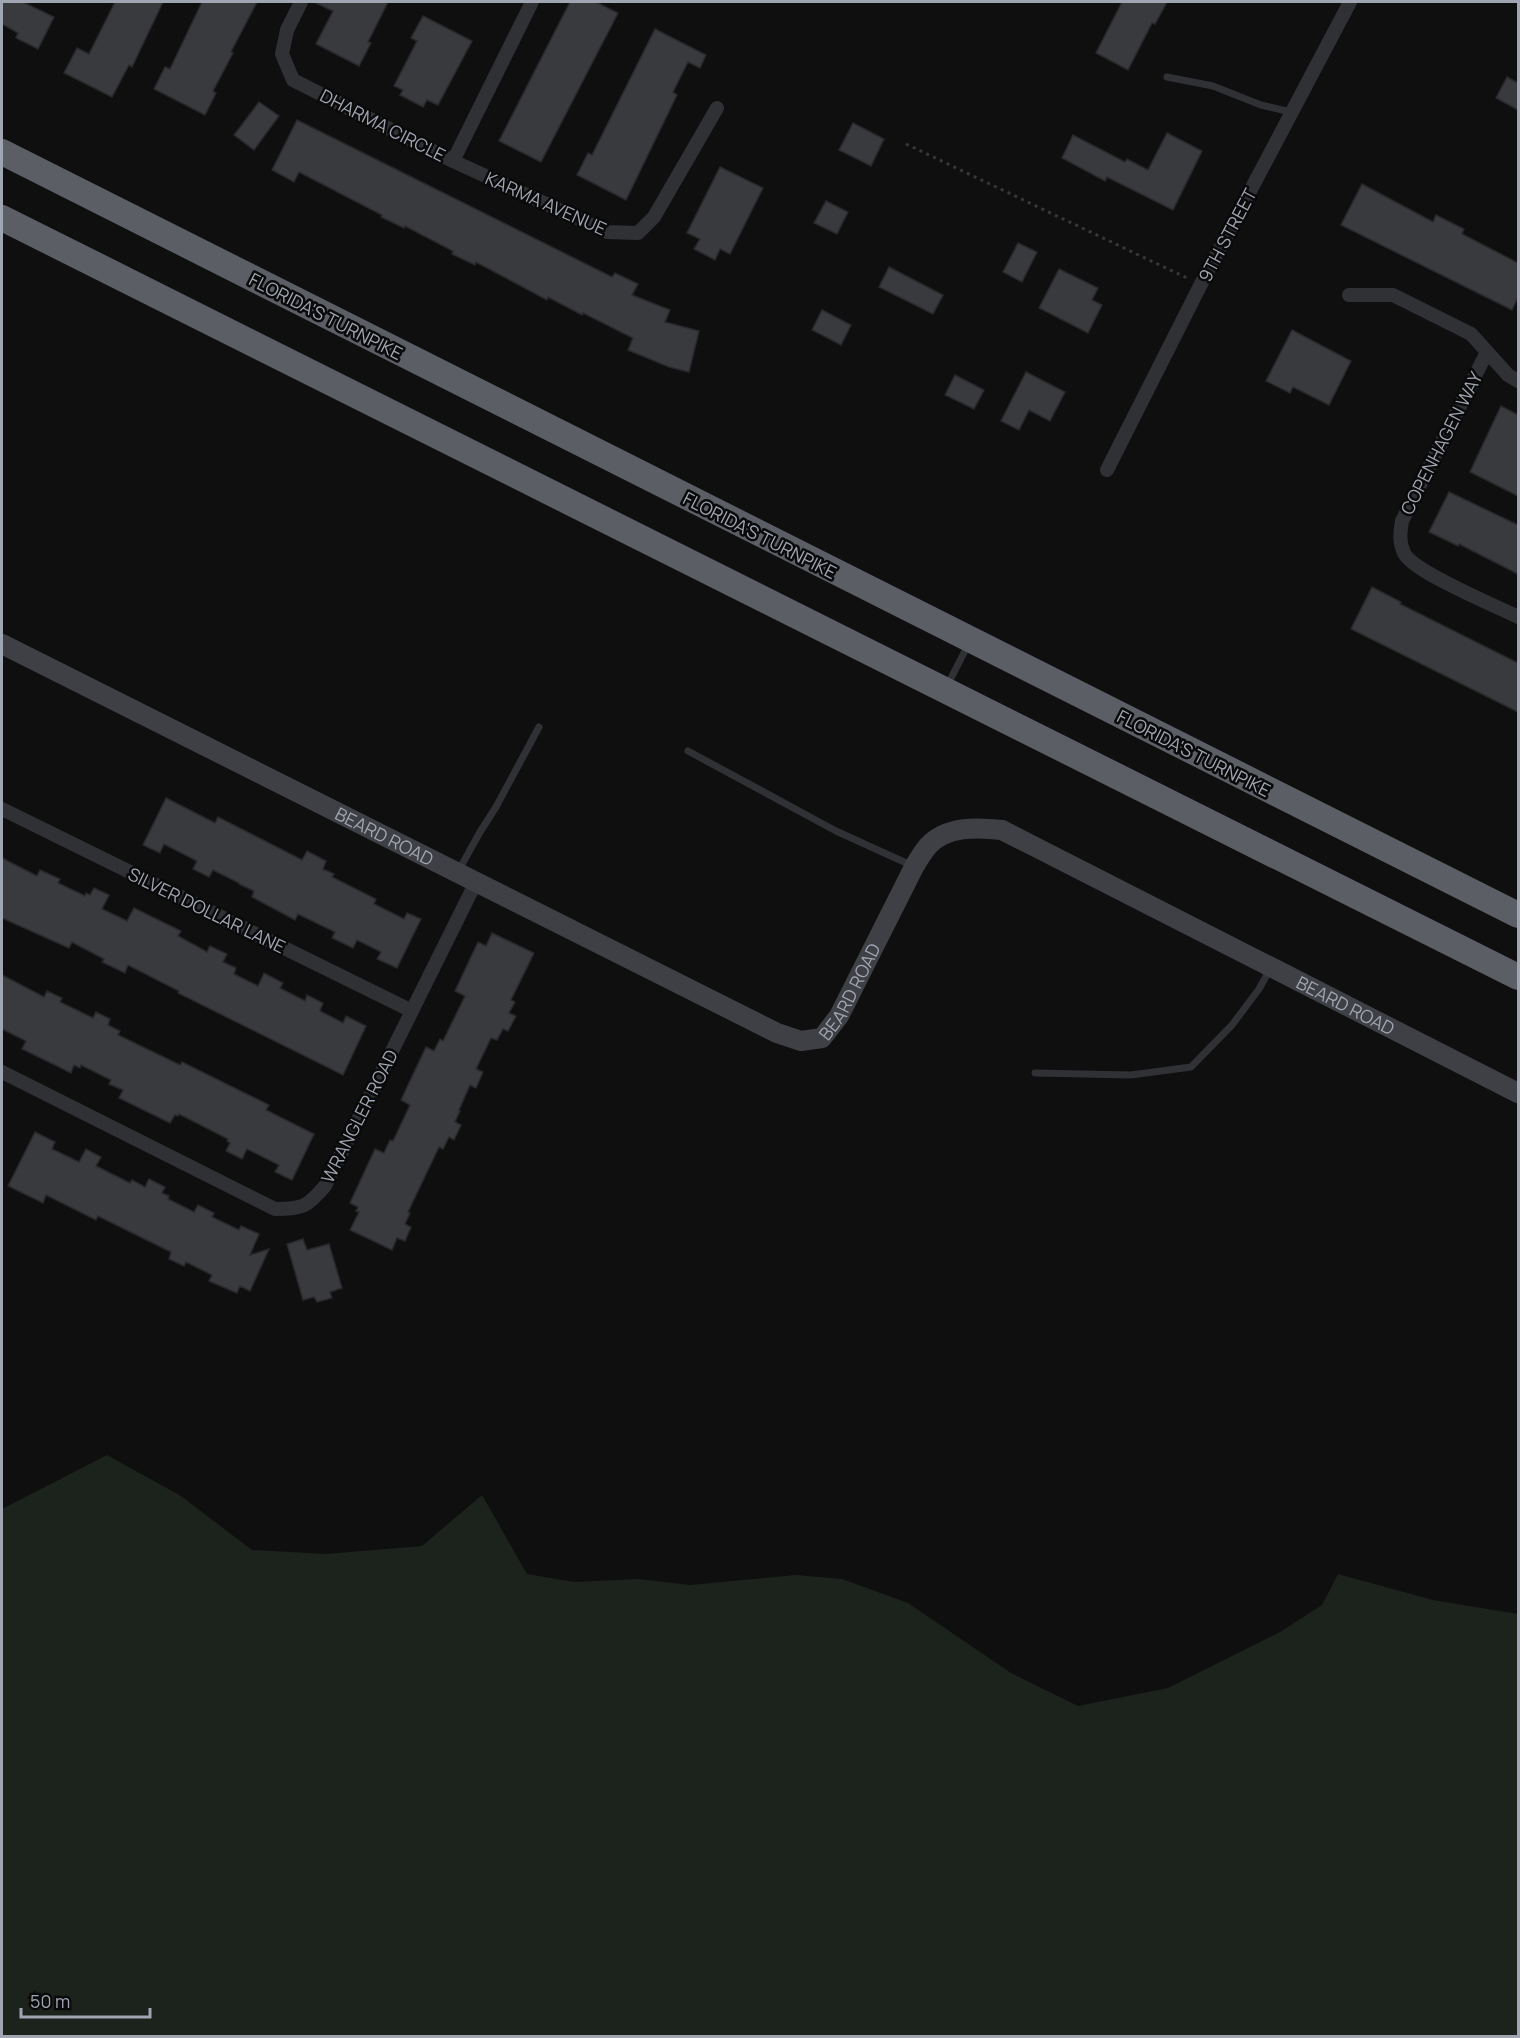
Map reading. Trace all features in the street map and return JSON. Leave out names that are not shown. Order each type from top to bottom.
[{"type":"highway","name":"FLORIDA'S TURNPIKE","points":[[2,152],[1518,915]]},
{"type":"highway","points":[[2,218],[1518,977]]},
{"type":"street","name":"DHARMA CIRCLE","points":[[301,2],[287,30],[282,54],[293,80],[453,161],[532,2]]},
{"type":"street","name":"9TH STREET","points":[[1107,470],[1350,2]]},
{"type":"street","name":"KARMA AVENUE","points":[[453,161],[607,232],[638,233],[654,217],[717,108]]},
{"type":"street","points":[[1350,295],[1393,295],[1471,334],[1487,352]]},
{"type":"street","name":"COPENHAGEN WAY","points":[[1518,381],[1508,375],[1487,352],[1402,521],[1399,538],[1405,555],[1420,569],[1518,617]]},
{"type":"street","name":"BEARD ROAD","points":[[4,650],[777,1033],[801,1041],[822,1038],[839,1016],[914,867],[929,845],[951,831],[982,828],[1002,830],[1518,1094]]},
{"type":"street","name":"SILVER DOLLAR LANE","points":[[2,809],[412,1011]]},
{"type":"street","name":"WRANGLER ROAD","points":[[2,1072],[275,1209],[296,1209],[311,1202],[325,1186],[476,882]]},
{"type":"lane","points":[[1167,76],[1213,86],[1261,105],[1292,113]]},
{"type":"lane","points":[[945,691],[970,640]]},
{"type":"lane","points":[[458,873],[539,727]]},
{"type":"lane","points":[[688,751],[836,831],[914,867]]},
{"type":"lane","points":[[1035,1073],[1131,1075],[1191,1067],[1232,1025],[1259,989],[1271,967]]},
{"type":"path","points":[[906,144],[1202,284]]},
{"type":"shaded area","points":[[107,1455],[181,1496],[252,1550],[326,1554],[422,1546],[482,1495],[527,1574],[574,1582],[638,1579],[690,1585],[796,1575],[842,1579],[908,1603],[1011,1673],[1078,1706],[1168,1688],[1280,1632],[1322,1605],[1338,1574],[1433,1600],[1518,1614],[1518,2036],[2,2036],[2,1509]]},
{"type":"building","points":[[2,2],[23,2],[54,17],[38,49],[16,38],[18,33],[2,24]]},
{"type":"building","points":[[115,2],[163,2],[132,67],[129,65],[112,97],[64,73],[77,48],[89,54]]},
{"type":"building","points":[[202,2],[257,2],[213,91],[216,93],[205,115],[154,89],[165,67],[170,69]]},
{"type":"building","points":[[314,2],[388,2],[359,66],[316,44],[333,11]]},
{"type":"building","points":[[570,2],[596,2],[618,13],[541,162],[499,141]]},
{"type":"building","points":[[1122,2],[1167,2],[1155,24],[1152,23],[1128,70],[1096,53]]},
{"type":"building","points":[[423,16],[472,41],[438,105],[427,100],[423,107],[400,95],[403,90],[394,86],[417,41],[411,38]]},
{"type":"building","points":[[655,29],[706,55],[700,68],[688,62],[673,92],[677,95],[626,200],[577,175],[588,153],[592,155]]},
{"type":"building","points":[[1507,77],[1518,83],[1518,110],[1496,98]]},
{"type":"building","points":[[259,102],[279,116],[254,150],[234,135]]},
{"type":"building","points":[[297,120],[612,277],[615,273],[638,284],[632,295],[670,310],[665,322],[699,331],[689,372],[669,367],[628,350],[633,338],[548,297],[547,300],[476,262],[475,265],[452,254],[453,251],[405,226],[404,228],[381,217],[382,215],[299,172],[294,182],[272,170]]},
{"type":"building","points":[[853,123],[884,139],[871,166],[839,150]]},
{"type":"building","points":[[1167,133],[1202,151],[1173,210],[1107,177],[1105,181],[1062,158],[1073,135],[1125,162],[1127,159],[1148,170]]},
{"type":"building","points":[[720,167],[763,188],[730,254],[720,249],[715,260],[694,249],[700,239],[687,233]]},
{"type":"building","points":[[1362,184],[1433,222],[1436,215],[1464,229],[1462,234],[1518,263],[1518,297],[1512,310],[1341,225]]},
{"type":"building","points":[[826,201],[848,212],[837,234],[814,223]]},
{"type":"building","points":[[1018,243],[1037,252],[1022,282],[1003,272]]},
{"type":"building","points":[[889,267],[943,295],[933,314],[879,287]]},
{"type":"building","points":[[1059,269],[1098,288],[1092,300],[1102,305],[1088,333],[1039,308]]},
{"type":"building","points":[[822,310],[851,325],[841,345],[812,330]]},
{"type":"building","points":[[1292,330],[1351,361],[1329,405],[1293,387],[1290,393],[1266,381]]},
{"type":"building","points":[[1026,372],[1065,392],[1050,421],[1029,410],[1019,430],[1001,421]]},
{"type":"building","points":[[955,375],[984,390],[974,409],[945,395]]},
{"type":"building","points":[[1501,406],[1518,415],[1518,496],[1470,472]]},
{"type":"building","points":[[1449,492],[1518,525],[1518,574],[1459,544],[1458,546],[1429,532]]},
{"type":"building","points":[[1372,587],[1401,602],[1400,604],[1518,663],[1518,712],[1351,629]]},
{"type":"building","points":[[166,798],[215,823],[218,817],[302,860],[307,851],[326,861],[323,869],[334,874],[332,877],[376,899],[374,904],[404,919],[407,913],[421,919],[397,968],[377,959],[381,952],[357,940],[353,948],[332,938],[335,932],[298,914],[295,920],[252,897],[254,891],[213,870],[209,877],[193,869],[197,861],[164,844],[160,853],[143,845]]},
{"type":"building","points":[[2,858],[37,876],[40,870],[60,879],[58,883],[85,896],[86,893],[90,895],[94,888],[109,895],[102,909],[127,921],[134,908],[181,931],[178,936],[207,952],[210,946],[227,954],[223,962],[236,968],[234,974],[258,986],[264,973],[283,983],[280,988],[305,1001],[307,995],[323,1003],[320,1011],[343,1023],[346,1016],[366,1026],[343,1075],[178,993],[179,991],[128,965],[125,973],[102,962],[104,959],[72,942],[69,948],[2,918]]},
{"type":"building","points":[[492,933],[534,953],[511,1000],[515,1002],[509,1013],[516,1016],[508,1031],[503,1029],[497,1040],[491,1038],[476,1069],[483,1072],[476,1088],[470,1085],[459,1110],[455,1122],[461,1125],[454,1140],[449,1137],[443,1149],[439,1147],[408,1212],[410,1213],[405,1224],[411,1227],[405,1241],[397,1238],[392,1250],[350,1230],[359,1212],[356,1211],[358,1207],[350,1203],[375,1149],[384,1153],[390,1140],[393,1141],[410,1105],[401,1100],[426,1047],[434,1051],[440,1039],[443,1041],[465,996],[455,991],[478,942],[486,946]]},
{"type":"building","points":[[2,975],[44,997],[47,991],[62,998],[60,1002],[93,1018],[96,1012],[110,1019],[108,1025],[120,1031],[118,1035],[180,1065],[182,1062],[269,1105],[266,1110],[314,1134],[292,1180],[275,1172],[279,1165],[247,1149],[242,1159],[226,1151],[230,1143],[228,1139],[179,1114],[175,1115],[170,1123],[119,1098],[123,1090],[109,1084],[111,1080],[81,1065],[80,1068],[74,1065],[71,1073],[22,1049],[26,1041],[2,1029]]},
{"type":"building","points":[[35,1132],[55,1142],[52,1149],[79,1162],[86,1149],[101,1157],[96,1166],[130,1183],[132,1180],[145,1187],[149,1179],[165,1187],[162,1193],[169,1196],[168,1199],[194,1212],[198,1205],[214,1213],[212,1217],[239,1230],[241,1226],[259,1234],[250,1255],[269,1249],[250,1291],[240,1286],[237,1293],[209,1281],[212,1275],[186,1262],[184,1266],[169,1259],[171,1252],[98,1216],[96,1220],[46,1195],[43,1203],[8,1186]]},
{"type":"building","points":[[303,1239],[307,1250],[329,1244],[342,1288],[330,1292],[332,1298],[317,1302],[314,1297],[303,1300],[287,1244]]}]
